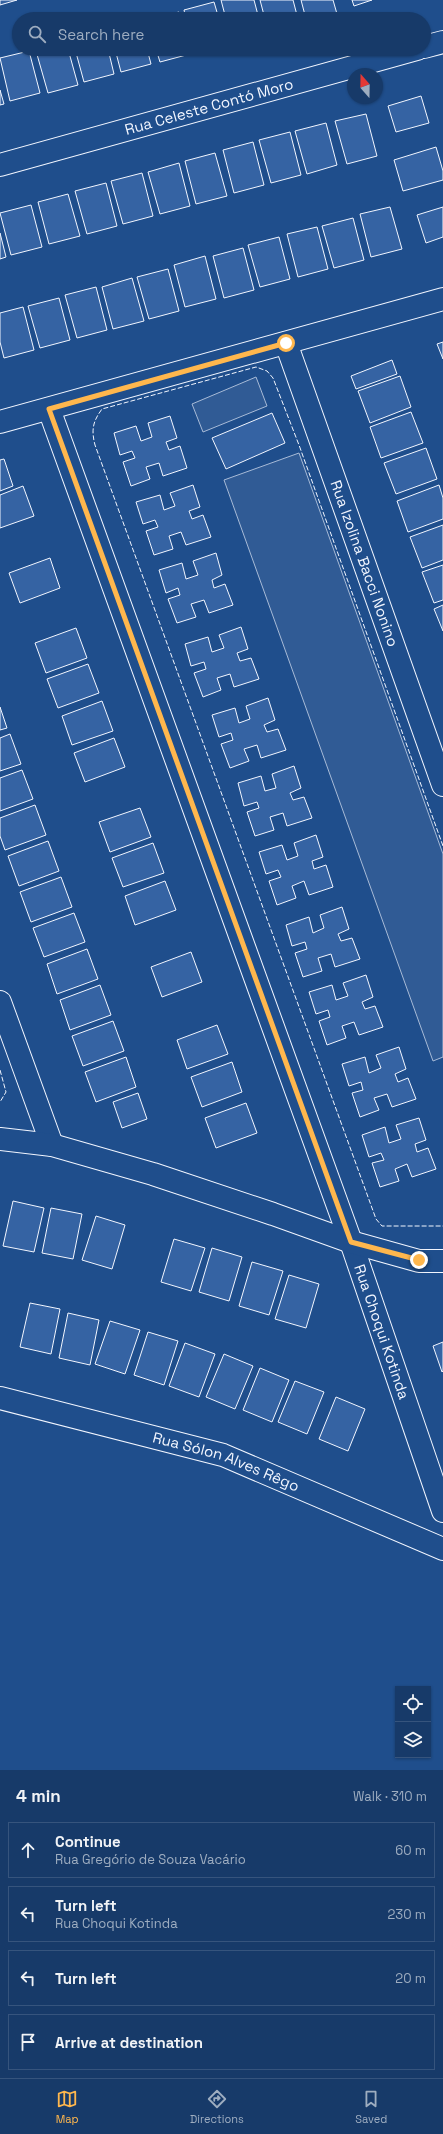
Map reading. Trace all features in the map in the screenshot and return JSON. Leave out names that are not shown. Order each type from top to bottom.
[{"type":"street","points":[[431,45],[443,42]]},
{"type":"street","name":"Rua Celeste Contó Moro","points":[[0,165],[392,56]]},
{"type":"street","points":[[0,422],[443,299]]},
{"type":"street","name":"Rua Izolina Bacci Nonino","points":[[286,343],[443,785]]},
{"type":"street","name":"Rua Choqui Kotinda","points":[[49,409],[351,1242],[443,1511]]},
{"type":"street","points":[[0,1002],[52,1145]]},
{"type":"street","points":[[0,1139],[52,1145],[153,1174],[351,1242],[419,1260],[443,1261]]},
{"type":"street","name":"Rua Sólon Alves Rêgo","points":[[0,1398],[224,1455],[443,1549]]},
{"type":"shaded area","points":[[256,377],[267,406],[203,432],[192,404]]},
{"type":"shaded area","points":[[299,453],[443,854],[443,1057],[433,1061],[224,480]]},
{"type":"building","points":[[0,0],[17,0],[0,5]]},
{"type":"building","points":[[221,0],[254,0],[257,12],[224,12]]},
{"type":"building","points":[[260,0],[293,0],[296,12],[263,12]]},
{"type":"building","points":[[301,0],[333,0],[336,12],[304,12]]},
{"type":"building","points":[[352,0],[372,0],[354,6]]},
{"type":"building","points":[[214,2],[217,12],[184,12],[184,10]]},
{"type":"building","points":[[12,55],[30,56],[40,93],[10,101],[0,58]]},
{"type":"building","points":[[37,56],[70,56],[78,85],[48,93]]},
{"type":"building","points":[[77,56],[110,56],[114,74],[84,82]]},
{"type":"building","points":[[117,56],[149,56],[151,64],[121,72]]},
{"type":"building","points":[[158,56],[182,56],[160,62]]},
{"type":"building","points":[[0,90],[4,104],[0,105]]},
{"type":"building","points":[[421,96],[429,123],[396,132],[388,106]]},
{"type":"building","points":[[366,114],[377,156],[347,164],[335,121]]},
{"type":"building","points":[[326,123],[337,165],[307,174],[295,131]]},
{"type":"building","points":[[290,132],[301,175],[271,183],[259,140]]},
{"type":"building","points":[[253,142],[264,185],[234,193],[223,150]]},
{"type":"building","points":[[436,147],[443,171],[443,180],[403,191],[394,160]]},
{"type":"building","points":[[215,153],[227,196],[196,204],[185,161]]},
{"type":"building","points":[[179,163],[190,206],[160,214],[148,172]]},
{"type":"building","points":[[142,173],[153,216],[123,224],[111,181]]},
{"type":"building","points":[[106,183],[117,226],[87,234],[75,191]]},
{"type":"building","points":[[68,194],[80,236],[49,244],[38,202]]},
{"type":"building","points":[[31,205],[42,247],[11,255],[0,213]]},
{"type":"building","points":[[390,207],[402,249],[371,257],[360,214]]},
{"type":"building","points":[[443,207],[443,237],[426,243],[417,215]]},
{"type":"building","points":[[353,218],[364,260],[334,268],[322,226]]},
{"type":"building","points":[[317,227],[328,269],[298,277],[287,234]]},
{"type":"building","points":[[0,233],[6,257],[0,259]]},
{"type":"building","points":[[279,237],[290,279],[260,287],[248,245]]},
{"type":"building","points":[[243,248],[254,290],[224,298],[213,256]]},
{"type":"building","points":[[205,256],[216,299],[185,307],[174,265]]},
{"type":"building","points":[[168,269],[179,311],[149,319],[137,277]]},
{"type":"building","points":[[132,278],[144,321],[113,329],[102,287]]},
{"type":"building","points":[[96,287],[107,330],[77,338],[65,295]]},
{"type":"building","points":[[59,298],[70,340],[40,348],[28,306]]},
{"type":"building","points":[[23,307],[34,350],[4,358],[0,342],[0,313]]},
{"type":"building","points":[[443,342],[443,359],[437,344]]},
{"type":"building","points":[[392,360],[397,374],[356,389],[351,376]]},
{"type":"building","points":[[400,376],[411,407],[370,423],[358,391]]},
{"type":"building","points":[[411,412],[423,443],[381,458],[370,427]]},
{"type":"building","points":[[272,413],[285,443],[226,469],[212,438]]},
{"type":"building","points":[[170,416],[177,438],[166,442],[169,450],[180,446],[187,468],[163,476],[159,463],[146,467],[150,479],[131,486],[123,462],[135,458],[132,451],[120,455],[114,433],[136,426],[141,441],[152,437],[148,423]]},
{"type":"building","points":[[426,448],[437,479],[396,494],[384,463]]},
{"type":"building","points":[[4,459],[13,486],[0,491],[0,460]]},
{"type":"building","points":[[193,485],[200,507],[189,511],[192,519],[203,515],[211,537],[186,545],[181,532],[169,536],[173,549],[154,555],[146,531],[158,527],[155,520],[143,524],[136,502],[160,495],[164,510],[175,506],[170,493]]},
{"type":"building","points":[[439,485],[443,498],[443,519],[408,532],[397,501]]},
{"type":"building","points":[[23,486],[34,516],[0,528],[0,495]]},
{"type":"building","points":[[443,525],[443,560],[422,568],[410,537]]},
{"type":"building","points":[[216,553],[222,575],[212,580],[214,588],[225,584],[233,605],[209,613],[204,600],[191,604],[196,617],[177,623],[168,599],[180,595],[178,588],[166,593],[159,570],[182,563],[186,579],[198,575],[193,561]]},
{"type":"building","points":[[50,558],[60,588],[20,603],[9,573]]},
{"type":"building","points":[[443,565],[443,600],[434,603],[422,572]]},
{"type":"building","points":[[443,605],[443,631],[434,609]]},
{"type":"building","points":[[241,627],[248,649],[237,653],[240,661],[251,658],[259,679],[234,687],[230,674],[217,678],[221,690],[203,697],[194,673],[206,669],[204,662],[191,666],[185,644],[208,637],[212,652],[224,648],[219,635]]},
{"type":"building","points":[[76,628],[87,658],[46,673],[35,643]]},
{"type":"building","points":[[88,664],[99,693],[58,708],[47,679]]},
{"type":"building","points":[[268,698],[275,720],[264,725],[267,732],[278,729],[286,750],[261,758],[257,745],[244,749],[249,761],[230,768],[221,744],[233,740],[231,733],[219,737],[212,715],[235,708],[239,723],[250,719],[246,706]]},
{"type":"building","points":[[102,701],[113,731],[72,745],[62,716]]},
{"type":"building","points":[[0,707],[7,728],[0,730]]},
{"type":"building","points":[[10,734],[21,764],[0,771],[0,738]]},
{"type":"building","points":[[114,738],[125,767],[85,782],[74,753]]},
{"type":"building","points":[[294,766],[301,788],[290,793],[293,800],[304,797],[312,818],[287,826],[283,813],[270,817],[274,830],[255,836],[247,812],[259,808],[257,802],[244,806],[238,783],[261,776],[265,791],[276,788],[272,774]]},
{"type":"building","points":[[22,770],[33,799],[0,811],[0,778]]},
{"type":"building","points":[[35,805],[46,835],[5,850],[0,836],[0,818]]},
{"type":"building","points":[[140,808],[151,837],[110,852],[99,822]]},
{"type":"building","points":[[316,835],[323,857],[312,861],[314,869],[326,865],[333,887],[309,895],[304,881],[292,886],[296,898],[277,905],[269,881],[281,877],[278,870],[266,874],[259,852],[282,845],[287,860],[298,856],[294,843]]},
{"type":"building","points":[[48,841],[59,871],[19,886],[8,856]]},
{"type":"building","points":[[153,843],[164,873],[123,887],[112,858]]},
{"type":"building","points":[[61,877],[72,907],[31,922],[20,892]]},
{"type":"building","points":[[165,881],[176,910],[135,925],[125,896]]},
{"type":"building","points":[[342,907],[349,929],[338,934],[341,941],[352,938],[360,959],[335,967],[331,954],[318,958],[322,971],[303,977],[295,953],[307,949],[305,942],[292,946],[286,925],[309,917],[313,933],[324,928],[320,915]]},
{"type":"building","points":[[74,913],[85,942],[44,957],[33,928]]},
{"type":"building","points":[[87,949],[98,979],[57,994],[47,964]]},
{"type":"building","points":[[191,952],[202,982],[162,997],[151,967]]},
{"type":"building","points":[[366,975],[373,997],[362,1002],[365,1009],[375,1006],[383,1027],[359,1035],[354,1022],[342,1026],[346,1038],[327,1045],[319,1021],[330,1017],[328,1010],[316,1014],[309,992],[332,985],[336,1000],[348,996],[343,983]]},
{"type":"building","points":[[100,985],[111,1015],[70,1030],[60,1000]]},
{"type":"building","points":[[113,1021],[124,1051],[83,1066],[72,1036]]},
{"type":"building","points":[[217,1025],[228,1054],[187,1069],[177,1040]]},
{"type":"building","points":[[399,1047],[406,1069],[395,1074],[398,1082],[408,1078],[416,1099],[392,1107],[387,1094],[374,1098],[379,1110],[360,1117],[352,1093],[363,1090],[361,1082],[349,1086],[342,1064],[365,1057],[369,1073],[381,1068],[376,1055]]},
{"type":"building","points":[[126,1057],[136,1087],[96,1102],[85,1072]]},
{"type":"building","points":[[232,1062],[242,1092],[202,1107],[191,1077]]},
{"type":"building","points":[[138,1093],[147,1119],[122,1128],[113,1102]]},
{"type":"building","points":[[246,1103],[257,1133],[216,1148],[205,1118]]},
{"type":"building","points":[[419,1118],[426,1140],[415,1144],[417,1152],[428,1148],[436,1169],[412,1177],[407,1164],[395,1169],[399,1181],[380,1187],[372,1163],[384,1160],[381,1153],[369,1157],[362,1135],[385,1127],[389,1143],[401,1139],[396,1125]]},
{"type":"building","points":[[13,1201],[44,1208],[34,1252],[3,1246]]},
{"type":"building","points":[[51,1208],[82,1214],[73,1259],[42,1253]]},
{"type":"building","points":[[96,1216],[125,1225],[112,1269],[82,1260]]},
{"type":"building","points":[[174,1239],[205,1248],[191,1291],[161,1282]]},
{"type":"building","points":[[212,1248],[242,1257],[229,1301],[199,1292]]},
{"type":"building","points":[[252,1262],[283,1271],[269,1315],[239,1306]]},
{"type":"building","points":[[289,1275],[319,1284],[306,1328],[275,1319]]},
{"type":"building","points":[[30,1303],[60,1309],[51,1354],[20,1347]]},
{"type":"building","points":[[68,1313],[99,1320],[90,1365],[59,1358]]},
{"type":"building","points":[[110,1321],[140,1330],[125,1374],[95,1364]]},
{"type":"building","points":[[148,1332],[178,1341],[164,1385],[134,1375]]},
{"type":"building","points":[[443,1342],[443,1371],[442,1372],[433,1346]]},
{"type":"building","points":[[185,1343],[215,1354],[199,1397],[169,1386]]},
{"type":"building","points":[[224,1354],[253,1366],[235,1409],[206,1397]]},
{"type":"building","points":[[260,1368],[289,1380],[272,1422],[243,1410]]},
{"type":"building","points":[[295,1381],[324,1392],[307,1434],[278,1422]]},
{"type":"building","points":[[336,1397],[365,1409],[348,1451],[319,1439]]},
{"type":"fence","points":[[443,846],[299,445],[273,378],[267,371],[256,367],[102,409],[93,430],[95,445],[376,1219],[382,1226],[443,1226]]},
{"type":"fence","points":[[0,1070],[6,1092],[0,1102]]},
{"type":"route","points":[[286,343],[49,409],[351,1242],[419,1260]]}]
